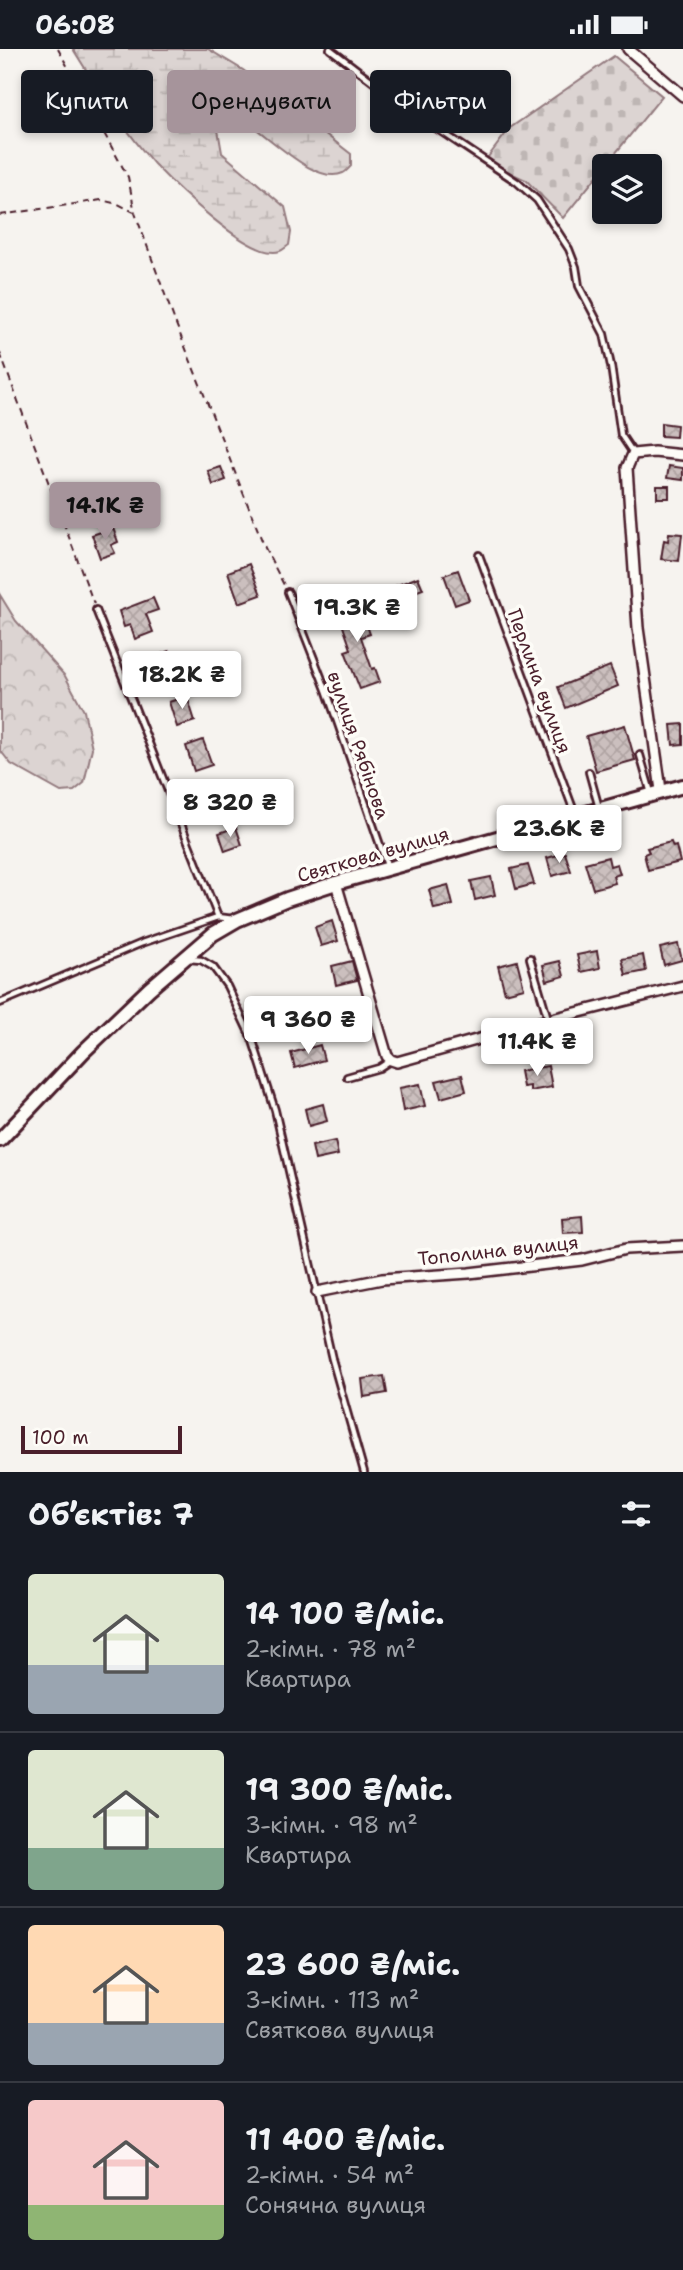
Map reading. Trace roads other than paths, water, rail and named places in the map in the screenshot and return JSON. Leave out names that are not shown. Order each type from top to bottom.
[{"type":"main road","name":"Святкова вулиця","points":[[0,1140],[83,1052],[149,989],[213,934],[237,920],[287,899],[336,883],[683,786]]},
{"type":"street","points":[[628,49],[683,96]]},
{"type":"street","points":[[656,792],[638,628],[627,468],[633,454],[654,452],[683,455]]},
{"type":"street","points":[[336,883],[387,1056],[391,1061],[397,1062],[683,986]]},
{"type":"street","name":"Тополина вулиця","points":[[317,1292],[382,1279],[582,1261],[626,1249],[683,1246]]},
{"type":"lane","points":[[330,49],[418,116],[517,182],[537,200],[569,249],[579,286],[604,334],[621,435],[633,454]]},
{"type":"lane","name":"Перлина вулиця","points":[[479,555],[576,815]]},
{"type":"lane","name":"вулиця Рябінова","points":[[288,592],[327,692],[388,869]]},
{"type":"lane","points":[[96,610],[218,917]]},
{"type":"lane","points":[[640,755],[656,792]]},
{"type":"lane","points":[[589,772],[599,809]]},
{"type":"lane","points":[[0,1003],[142,943],[218,917],[237,920]]},
{"type":"lane","points":[[530,958],[548,1020]]},
{"type":"lane","points":[[186,959],[201,960],[213,967],[227,986],[253,1041],[275,1110],[332,1359],[364,1472]]},
{"type":"lane","points":[[347,1077],[379,1068],[391,1061]]}]
